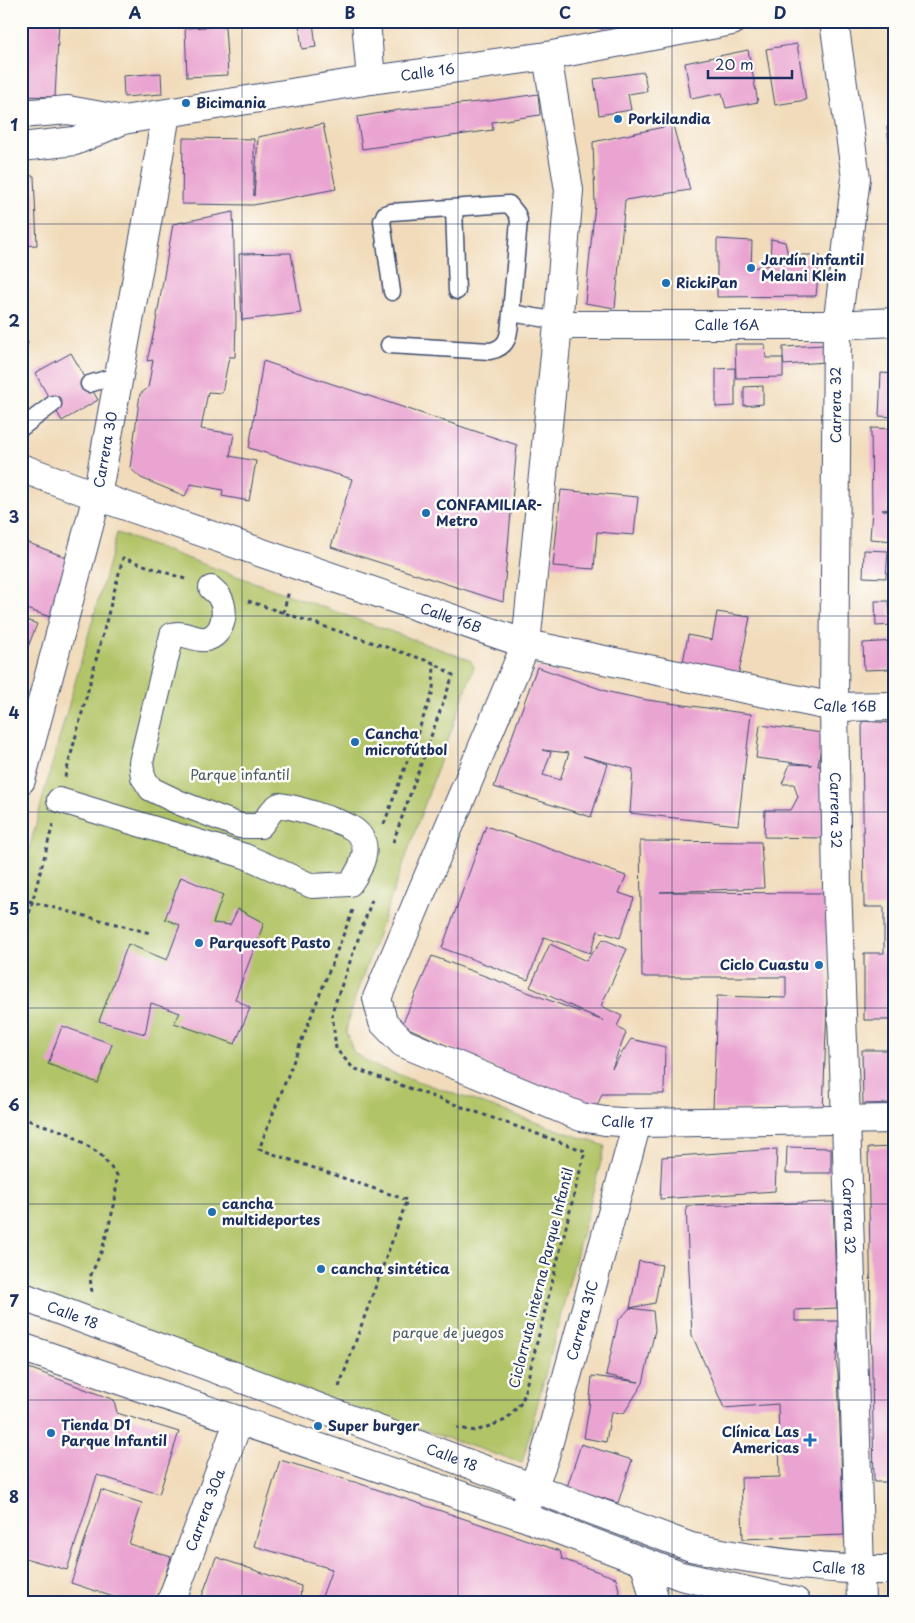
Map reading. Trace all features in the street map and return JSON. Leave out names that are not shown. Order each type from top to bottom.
[{"type":"street","points":[[366,21],[371,80]]},
{"type":"street","name":"Calle 16","points":[[21,147],[75,142],[123,120],[371,80],[547,56],[681,26],[732,21]]},
{"type":"street","name":"Carrera 32","points":[[834,21],[856,178],[836,325],[834,707],[837,886],[861,1602]]},
{"type":"street","points":[[526,644],[558,325],[568,190],[547,56]]},
{"type":"street","name":"Calle 16","points":[[21,114],[68,110],[123,120]]},
{"type":"street","name":"Carrera 30","points":[[21,780],[97,496],[166,114]]},
{"type":"street","name":"Calle 16A","points":[[558,325],[836,325],[894,322]]},
{"type":"street","name":"Calle 16B","points":[[21,468],[526,644],[834,707],[894,706]]},
{"type":"street","points":[[59,800],[245,856],[312,886],[350,884],[363,863],[364,845],[360,836],[348,825],[314,814],[279,806],[270,812],[268,819],[260,826],[240,826],[180,803],[151,789],[143,777],[141,762],[172,634],[177,633],[206,639],[214,635],[223,621],[225,612],[223,604],[219,595],[211,588]]},
{"type":"street","name":"Calle 17","points":[[526,644],[377,998],[383,1022],[403,1043],[581,1117],[637,1123],[894,1119]]},
{"type":"street","name":"Carrera 31C","points":[[522,1516],[544,1456],[637,1123]]},
{"type":"street","name":"Calle 18","points":[[21,1296],[691,1547],[745,1558],[860,1570],[894,1570]]},
{"type":"street","points":[[21,1347],[522,1516],[681,1576],[796,1602]]},
{"type":"street","name":"Carrera 30a","points":[[171,1602],[239,1420]]},
{"type":"street","points":[[645,1562],[655,1602]]},
{"type":"lane","points":[[389,346],[490,351],[500,349],[508,339],[519,220],[517,214],[509,204],[391,212],[386,214],[382,221],[392,292]]},
{"type":"lane","points":[[454,208],[457,291]]},
{"type":"lane","points":[[511,313],[548,319],[558,325]]},
{"type":"lane","points":[[88,384],[119,375]]},
{"type":"lane","points":[[21,428],[52,404]]},
{"type":"path","points":[[382,830],[433,691],[434,663],[453,676],[389,853]]},
{"type":"path","points":[[21,899],[150,933]]},
{"type":"path","name":"Ciclorruta interna Parque Infantil","points":[[372,900],[332,1012],[336,1049],[353,1068],[585,1151],[522,1402],[506,1420],[476,1430],[457,1428]]},
{"type":"path","points":[[330,1384],[339,1388],[406,1200],[259,1148],[354,905]]},
{"type":"path","points":[[21,1118],[68,1133],[100,1154],[116,1175],[113,1211],[102,1250],[90,1277],[92,1299]]},
{"type":"green space","name":"Parque infantil","points":[[117,533],[470,660],[474,667],[350,1012],[346,1032],[354,1053],[377,1067],[605,1146],[522,1463],[359,1409],[21,1288],[21,881]]},
{"type":"building","points":[[21,21],[59,21],[55,97],[21,96]]},
{"type":"building","points":[[599,21],[629,21],[629,22],[601,29]]},
{"type":"building","points":[[313,22],[316,47],[302,49],[299,24]]},
{"type":"building","points":[[225,26],[228,75],[187,77],[185,28]]},
{"type":"building","points":[[797,44],[806,100],[775,105],[766,49]]},
{"type":"building","points":[[748,50],[758,102],[726,108],[722,93],[691,99],[685,63]]},
{"type":"building","points":[[644,72],[647,91],[628,94],[631,110],[599,115],[594,79]]},
{"type":"building","points":[[161,73],[162,94],[124,97],[123,76]]},
{"type":"building","points":[[538,94],[540,115],[492,122],[493,130],[362,149],[357,117],[399,110]]},
{"type":"building","points":[[323,124],[336,189],[253,205],[182,204],[183,138],[254,139],[254,196],[258,137]]},
{"type":"building","points":[[673,125],[690,190],[625,200],[615,308],[585,303],[595,204],[593,142]]},
{"type":"building","points":[[894,125],[894,172],[893,172],[887,127]]},
{"type":"building","points":[[21,176],[34,176],[37,245],[21,246]]},
{"type":"building","points":[[233,212],[236,319],[235,357],[229,357],[222,393],[208,392],[201,429],[234,434],[230,456],[256,461],[249,501],[222,496],[223,490],[191,484],[185,496],[141,478],[130,468],[140,394],[148,388],[153,360],[147,361],[155,327],[173,224]]},
{"type":"building","points":[[717,239],[752,241],[751,268],[770,265],[771,239],[785,242],[788,255],[820,255],[816,296],[717,297]]},
{"type":"building","points":[[291,253],[301,313],[242,320],[239,254]]},
{"type":"building","points":[[21,340],[28,342],[22,364],[21,364]]},
{"type":"building","points":[[735,344],[765,344],[766,358],[783,358],[783,377],[736,378]]},
{"type":"building","points":[[825,345],[826,362],[784,365],[783,347]]},
{"type":"building","points":[[71,353],[98,400],[62,421],[35,373]]},
{"type":"building","name":"CONFAMILIAR- Metro","points":[[263,361],[517,445],[503,602],[331,547],[352,479],[249,448]]},
{"type":"building","points":[[735,368],[735,406],[716,407],[716,369]]},
{"type":"building","points":[[881,373],[894,374],[894,417],[879,416]]},
{"type":"building","points":[[763,386],[763,404],[744,406],[744,387]]},
{"type":"building","points":[[871,428],[894,429],[894,509],[882,510],[894,510],[894,541],[870,539],[872,509]]},
{"type":"building","points":[[561,490],[638,497],[634,535],[597,532],[594,569],[553,566]]},
{"type":"building","points":[[21,540],[73,560],[53,618],[21,607]]},
{"type":"building","points":[[864,550],[888,551],[886,578],[863,577]]},
{"type":"building","points":[[875,601],[889,601],[890,617],[894,617],[894,625],[876,626]]},
{"type":"building","points":[[717,612],[750,617],[738,677],[682,668],[688,635],[712,640]]},
{"type":"building","points":[[21,618],[37,624],[21,664]]},
{"type":"building","points":[[894,641],[894,669],[864,670],[863,643]]},
{"type":"building","points":[[537,667],[609,692],[647,700],[751,714],[738,825],[630,813],[633,769],[583,756],[608,764],[591,817],[494,787]],"holes":[[[542,750],[569,753],[560,780],[543,775],[551,752]]]},
{"type":"building","points":[[21,677],[27,680],[22,696],[21,696]]},
{"type":"building","points":[[862,721],[894,723],[894,1103],[863,1104],[862,1050],[892,1050],[892,1020],[864,1020],[864,953],[884,953],[884,907],[864,907]]},
{"type":"building","points":[[760,725],[823,733],[818,766],[825,766],[823,838],[764,837],[765,810],[791,810],[798,797],[794,784],[782,784],[790,764],[812,765],[756,758]]},
{"type":"building","points":[[486,826],[626,876],[619,893],[634,898],[620,938],[598,931],[590,953],[544,937],[528,980],[442,948]]},
{"type":"building","points":[[640,841],[761,842],[764,888],[660,892],[825,893],[828,978],[823,1112],[713,1109],[717,996],[786,998],[786,977],[642,977]]},
{"type":"building","points":[[181,877],[223,895],[213,923],[230,925],[238,909],[264,923],[235,999],[250,1008],[235,1044],[174,1023],[180,1013],[151,1003],[145,1034],[99,1021],[128,944],[167,960],[180,925],[165,919]]},
{"type":"building","points":[[603,939],[627,949],[601,1006],[622,1016],[617,1026],[626,1033],[612,1068],[631,1039],[665,1047],[664,1094],[602,1094],[595,1111],[527,1083],[402,1025],[432,956],[604,1021],[530,987],[550,944],[586,961]]},
{"type":"building","points":[[62,1026],[112,1044],[98,1083],[48,1064]]},
{"type":"building","points":[[787,1147],[831,1148],[831,1173],[786,1173]]},
{"type":"building","points":[[894,1147],[894,1482],[874,1482],[868,1148]]},
{"type":"building","points":[[777,1149],[775,1191],[660,1199],[662,1157]]},
{"type":"building","points":[[833,1202],[837,1308],[795,1310],[795,1321],[838,1321],[836,1361],[844,1535],[743,1539],[741,1478],[780,1477],[778,1404],[724,1408],[692,1335],[686,1206]]},
{"type":"building","points":[[639,1261],[662,1265],[655,1303],[630,1308]]},
{"type":"building","points":[[630,1308],[653,1311],[655,1330],[643,1383],[624,1413],[611,1412],[606,1442],[584,1438],[592,1376],[639,1382],[606,1375],[618,1321]]},
{"type":"building","points":[[21,1365],[114,1400],[117,1413],[179,1432],[159,1494],[97,1475],[67,1570],[21,1557]]},
{"type":"building","points":[[581,1444],[632,1460],[618,1503],[567,1487]]},
{"type":"building","points":[[280,1460],[358,1483],[560,1551],[562,1559],[616,1578],[622,1602],[320,1602],[332,1569],[254,1546]]},
{"type":"building","points":[[101,1490],[142,1503],[129,1544],[171,1557],[157,1602],[129,1602],[71,1583]]},
{"type":"building","points":[[216,1557],[301,1586],[300,1602],[200,1602]]},
{"type":"building","points":[[55,1596],[73,1601],[73,1602],[53,1602]]},
{"type":"place","name":"Bicimania","points":[[186,103]]},
{"type":"place","name":"Porkilandia","points":[[618,119]]},
{"type":"place","name":"Jardín Infantil Melani Klein","points":[[751,268]]},
{"type":"place","name":"RickiPan","points":[[666,283]]},
{"type":"place","name":"CONFAMILIAR- Metro","points":[[426,513]]},
{"type":"place","name":"Cancha microfútbol","points":[[355,742]]},
{"type":"place","name":"Parquesoft Pasto","points":[[199,943]]},
{"type":"place","name":"Ciclo Cuastu","points":[[819,965]]},
{"type":"place","name":"cancha multideportes","points":[[212,1212]]},
{"type":"place","name":"cancha sintética","points":[[321,1269]]},
{"type":"place","name":"Super burger","points":[[318,1426]]},
{"type":"place","name":"Tienda D1 Parque Infantil","points":[[51,1433]]},
{"type":"place","name":"Clínica Las Americas","points":[[810,1440]]},
{"type":"park label","name":"parque de juegos","points":[[448,1333]]}]
